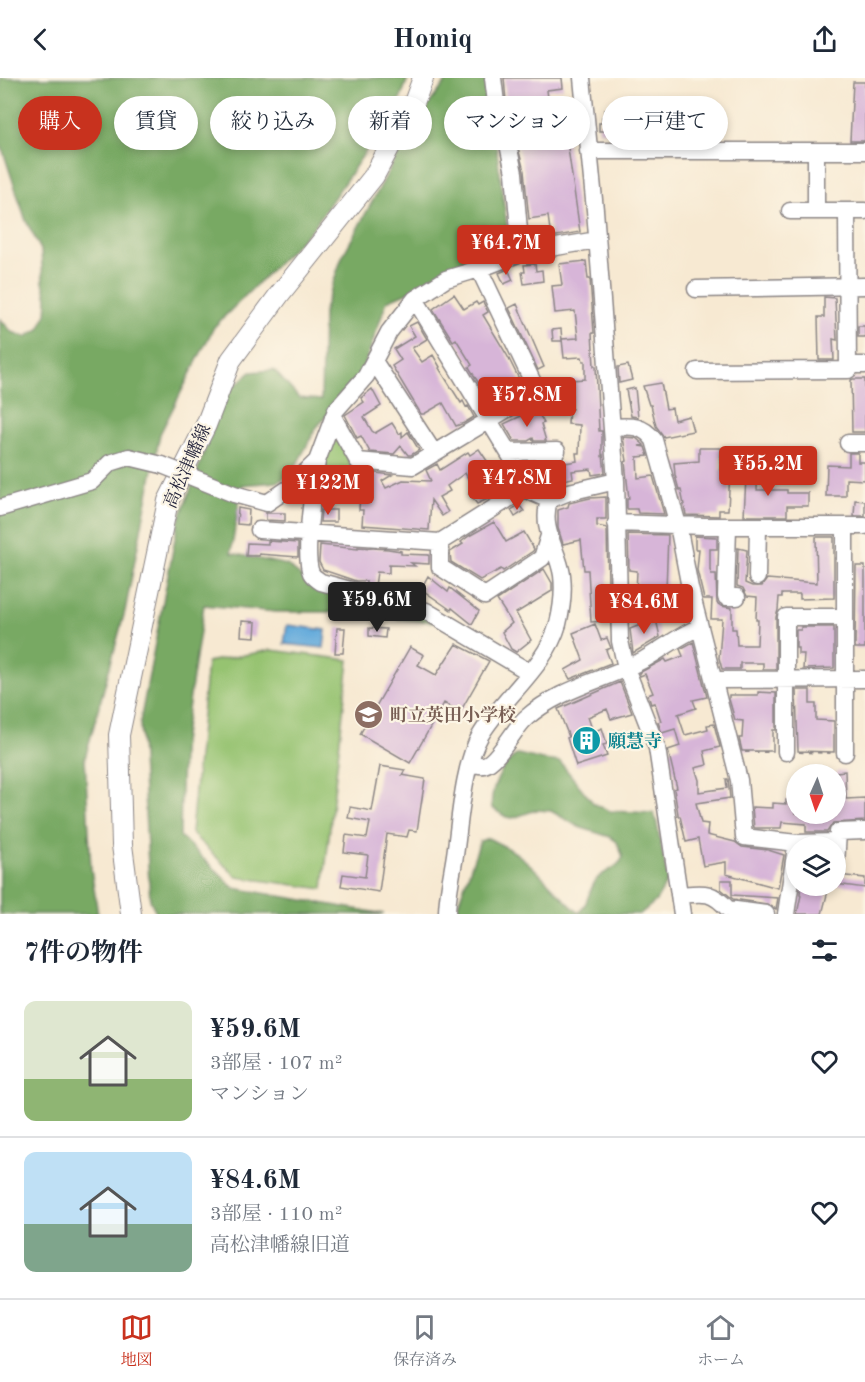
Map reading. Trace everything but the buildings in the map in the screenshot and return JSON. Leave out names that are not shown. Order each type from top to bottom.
[{"type":"main road","name":"高松津幡線","points":[[131,914],[122,844],[120,735],[168,501],[206,425],[231,360],[279,295],[374,176],[415,100],[423,78]]},
{"type":"street","points":[[493,78],[495,103],[508,144],[514,173],[521,253]]},
{"type":"street","points":[[582,78],[616,481],[620,641],[626,668],[657,748],[672,833],[682,914]]},
{"type":"street","points":[[588,151],[865,151]]},
{"type":"street","points":[[816,151],[816,211]]},
{"type":"street","points":[[790,211],[865,211]]},
{"type":"street","points":[[847,211],[848,370]]},
{"type":"street","points":[[529,672],[426,612],[321,582],[312,575],[308,562],[312,496],[317,461],[336,410],[366,376],[389,332],[415,299],[446,279],[521,253],[597,240]]},
{"type":"street","points":[[333,417],[358,461],[413,466],[537,392],[478,269]]},
{"type":"street","points":[[696,289],[865,286]]},
{"type":"street","points":[[415,299],[529,486],[533,492],[549,500]]},
{"type":"street","points":[[374,360],[434,453]]},
{"type":"street","points":[[697,371],[848,370],[854,365],[865,365]]},
{"type":"street","points":[[612,427],[640,428],[648,432],[654,440],[678,525],[690,588],[739,780],[744,837],[786,843]]},
{"type":"street","points":[[510,452],[557,451]]},
{"type":"street","points":[[0,508],[92,481],[110,463],[129,457],[162,465],[234,495],[267,503],[289,488],[317,461]]},
{"type":"street","points":[[447,914],[464,792],[479,737],[549,646],[557,626],[563,598],[562,573],[549,536],[546,508],[549,500],[569,492],[616,481]]},
{"type":"street","points":[[259,530],[440,542],[529,486]]},
{"type":"street","points":[[616,523],[865,526]]},
{"type":"street","points":[[728,526],[726,597],[737,597]]},
{"type":"street","points":[[757,577],[758,526]]},
{"type":"street","points":[[845,526],[845,753]]},
{"type":"street","points":[[440,542],[440,567],[485,596],[542,558],[549,536]]},
{"type":"street","points":[[786,752],[786,617],[846,617]]},
{"type":"street","points":[[471,762],[483,766],[490,762],[503,749],[516,728],[561,694],[645,659],[682,635],[700,627]]},
{"type":"street","points":[[715,680],[865,679]]},
{"type":"street","points":[[837,836],[837,832],[865,831]]},
{"type":"street","points":[[679,895],[702,893],[718,898],[728,909],[766,914]]},
{"type":"street","points":[[786,914],[789,896]]},
{"type":"green space","points":[[0,78],[408,78],[402,96],[348,96],[348,150],[367,150],[313,228],[214,327],[160,434],[125,611],[85,758],[91,869],[98,914],[0,914],[0,319],[12,332],[26,337],[39,329],[46,315],[47,298],[43,282],[41,250],[26,221],[0,142]]},
{"type":"green space","points":[[449,78],[487,78],[489,96],[444,96],[444,150],[497,150],[510,248],[387,301],[360,378],[317,427],[291,475],[277,482],[242,485],[231,553],[287,565],[307,581],[423,615],[433,622],[326,612],[276,612],[204,605],[182,749],[180,836],[234,888],[384,914],[157,914],[150,900],[140,722],[178,523],[226,393],[251,372],[274,370],[299,398],[321,400],[323,313],[342,257],[400,150],[432,150],[432,100]]},
{"type":"green space","points":[[331,435],[337,435],[354,472],[321,470]]},
{"type":"green space","points":[[271,650],[349,660],[323,889],[237,877],[191,833],[207,662]]},
{"type":"green space","points":[[518,754],[560,762],[594,804],[610,811],[653,813],[668,880],[656,901],[640,914],[457,914],[458,904],[480,841],[488,838],[521,857],[579,913],[597,879],[618,864],[623,857],[617,842],[610,837],[579,827],[551,811],[536,810],[513,818],[506,817],[492,808],[498,778],[507,763]]},
{"type":"water","points":[[287,625],[326,630],[324,648],[284,644]]},
{"type":"place","name":"町立英田小学校","points":[[369,715]]},
{"type":"place","name":"願慧寺","points":[[587,741]]}]
